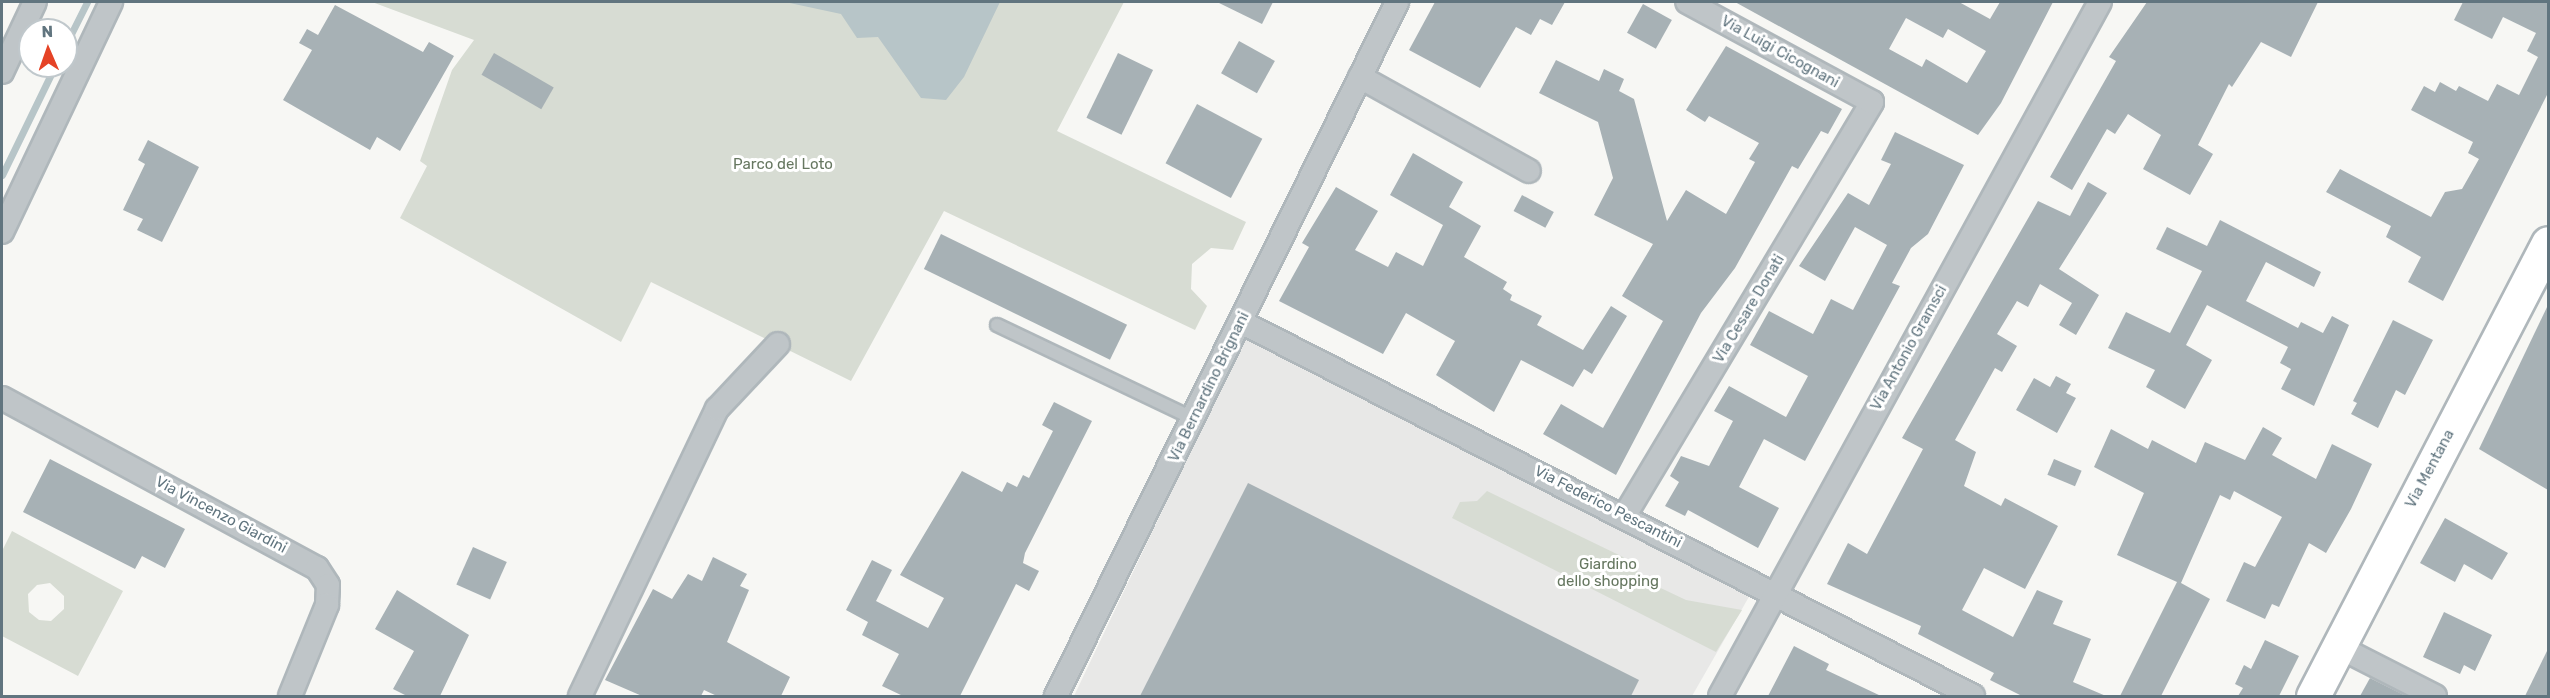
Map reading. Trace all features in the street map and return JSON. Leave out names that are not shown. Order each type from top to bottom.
[{"type":"main road","name":"Via Mentana","points":[[2313,696],[2548,243]]},
{"type":"street","points":[[2,72],[35,2]]},
{"type":"street","points":[[2,232],[111,2]]},
{"type":"street","name":"Via Bernardino Brignani","points":[[1056,696],[1397,2]]},
{"type":"street","name":"Via Luigi Cicognani","points":[[1687,2],[1872,102]]},
{"type":"street","name":"Via Antonio Gramsci","points":[[1720,696],[2100,2]]},
{"type":"street","points":[[1360,77],[1529,171]]},
{"type":"street","name":"Via Cesare Donati","points":[[1625,515],[1872,102]]},
{"type":"street","name":"Via Federico Pescantini","points":[[1241,322],[1625,515],[1973,696]]},
{"type":"street","points":[[580,696],[717,409],[778,344]]},
{"type":"street","name":"Via Vincenzo Giardini","points":[[2,398],[317,568],[328,585],[327,605],[290,696]]},
{"type":"street","points":[[2337,646],[2435,696]]},
{"type":"lane","points":[[997,325],[1194,419]]},
{"type":"shaded area","points":[[785,2],[1000,2],[964,77],[946,100],[921,98],[878,37],[857,38],[841,14]]},
{"type":"shaded area","points":[[1245,337],[1750,595],[1692,696],[1074,696]]},
{"type":"green space","name":"Parco del Loto","points":[[372,2],[1124,2],[1057,131],[1246,222],[1233,250],[1211,248],[1192,264],[1191,289],[1207,306],[1195,330],[944,211],[851,381],[651,282],[621,342],[400,218],[427,166],[420,161],[452,70],[474,40]]},
{"type":"green space","name":"Giardino dello shopping","points":[[1487,491],[1623,557],[1648,582],[1686,600],[1742,610],[1716,652],[1452,518],[1460,502],[1477,501]]},
{"type":"green space","points":[[12,531],[123,591],[78,676],[2,636],[2,551]],"holes":[[[50,583],[64,596],[64,609],[51,621],[39,620],[29,612],[28,594],[37,585]]]},
{"type":"building","points":[[1217,2],[1273,2],[1262,24]]},
{"type":"building","points":[[1435,2],[1565,2],[1552,25],[1540,19],[1531,35],[1516,27],[1480,88],[1409,50]]},
{"type":"building","points":[[1735,2],[1959,2],[1990,19],[2000,2],[2053,2],[2001,103],[1978,135]],"holes":[[[1906,18],[1943,38],[1948,29],[1986,51],[1967,83],[1926,59],[1922,67],[1889,49]]]},
{"type":"building","points":[[2147,2],[2318,2],[2291,57],[2261,42],[2232,87],[2229,84],[2198,145],[2213,154],[2190,195],[2143,169],[2161,135],[2128,114],[2115,134],[2107,129],[2072,190],[2050,177],[2116,61],[2109,57]]},
{"type":"building","points":[[2463,2],[2548,2],[2548,93],[2443,301],[2408,282],[2421,257],[2386,237],[2391,226],[2326,192],[2340,169],[2431,217],[2445,192],[2462,189],[2479,159],[2468,153],[2473,142],[2411,110],[2424,86],[2435,92],[2440,82],[2456,91],[2459,86],[2488,101],[2497,84],[2519,95],[2538,57],[2527,51],[2536,33],[2503,17],[2492,39],[2454,20]]},
{"type":"building","points":[[1643,4],[1672,20],[1656,49],[1627,33]]},
{"type":"building","points":[[335,5],[423,52],[429,42],[454,56],[400,151],[377,137],[370,150],[283,100],[312,50],[299,43],[307,29],[318,35]]},
{"type":"building","points":[[1239,41],[1275,61],[1257,93],[1221,73]]},
{"type":"building","points":[[1726,46],[1842,109],[1828,134],[1821,131],[1798,169],[1792,166],[1735,268],[1701,313],[1616,475],[1543,434],[1561,404],[1603,428],[1663,321],[1622,296],[1653,244],[1594,215],[1613,178],[1598,122],[1539,93],[1556,60],[1599,81],[1604,69],[1624,79],[1619,91],[1634,99],[1667,221],[1686,190],[1726,214],[1755,162],[1749,159],[1759,143],[1709,116],[1705,122],[1686,110]]},
{"type":"building","points":[[494,53],[554,88],[541,109],[482,75]]},
{"type":"building","points":[[1118,53],[1153,70],[1121,135],[1086,118]]},
{"type":"building","points":[[1197,104],[1262,139],[1231,198],[1166,163]]},
{"type":"building","points":[[1895,132],[1964,165],[1928,234],[1911,248],[1892,283],[1900,286],[1805,461],[1764,439],[1739,487],[1779,508],[1758,548],[1688,510],[1685,516],[1665,506],[1679,482],[1670,476],[1681,456],[1709,466],[1733,421],[1714,411],[1729,386],[1786,417],[1808,376],[1750,345],[1769,311],[1813,334],[1831,299],[1853,310],[1887,245],[1855,227],[1825,281],[1799,266],[1848,193],[1869,205],[1891,164],[1881,160]]},
{"type":"building","points":[[148,140],[199,167],[162,242],[137,230],[143,219],[123,210],[145,164],[138,160]]},
{"type":"building","points":[[1413,153],[1463,182],[1449,207],[1481,226],[1464,257],[1507,282],[1503,289],[1512,295],[1510,300],[1542,316],[1537,325],[1583,350],[1611,306],[1627,316],[1592,374],[1584,369],[1573,387],[1521,360],[1494,412],[1436,375],[1455,341],[1406,313],[1383,354],[1279,301],[1309,247],[1302,243],[1336,187],[1378,211],[1355,250],[1388,267],[1396,252],[1423,266],[1443,225],[1390,195]]},
{"type":"building","points":[[2088,182],[2107,193],[2059,269],[2099,295],[2076,335],[2059,325],[2072,303],[2040,284],[2028,307],[2017,301],[1997,334],[2017,346],[2002,372],[1995,368],[1955,440],[1976,452],[1964,486],[2001,506],[2005,498],[2058,526],[2025,589],[1984,568],[1962,610],[2013,637],[2037,590],[2063,601],[2053,624],[2091,639],[2073,682],[2106,696],[2022,696],[1990,680],[1994,673],[1918,634],[1921,626],[1827,584],[1848,543],[1867,554],[1923,449],[1902,438],[2038,201],[2070,216]]},
{"type":"building","points":[[1522,195],[1554,212],[1545,228],[1514,211]]},
{"type":"building","points":[[2220,220],[2321,272],[2314,287],[2266,262],[2246,301],[2298,328],[2301,322],[2323,333],[2332,316],[2349,325],[2314,406],[2281,389],[2291,369],[2280,363],[2288,347],[2207,305],[2186,345],[2212,360],[2185,409],[2146,387],[2155,370],[2108,348],[2126,312],[2170,333],[2202,271],[2156,249],[2167,227],[2207,246]]},
{"type":"building","points":[[941,234],[1127,325],[1110,360],[924,269]]},
{"type":"building","points":[[2548,305],[2548,490],[2479,449]]},
{"type":"building","points":[[2393,320],[2433,340],[2405,395],[2396,390],[2378,428],[2351,414],[2357,403],[2353,401]]},
{"type":"building","points":[[2056,376],[2071,384],[2066,393],[2076,398],[2057,433],[2016,410],[2034,378],[2050,387]]},
{"type":"building","points":[[1054,402],[1092,421],[1025,553],[1023,563],[1039,571],[1029,591],[1016,584],[960,696],[903,696],[882,686],[899,654],[862,635],[868,622],[846,610],[872,560],[892,570],[876,601],[928,628],[944,598],[900,575],[962,471],[1002,492],[1007,482],[1017,487],[1023,475],[1029,478],[1053,431],[1042,425]]},
{"type":"building","points":[[2263,427],[2282,438],[2272,455],[2316,479],[2332,444],[2372,464],[2351,509],[2326,553],[2309,543],[2279,607],[2272,604],[2265,619],[2226,601],[2244,562],[2255,567],[2282,517],[2234,491],[2230,500],[2220,495],[2181,583],[2210,599],[2161,696],[2120,696],[2177,582],[2117,555],[2144,493],[2094,467],[2111,429],[2148,449],[2152,440],[2196,463],[2205,442],[2245,460]]},
{"type":"building","points":[[50,459],[185,529],[165,568],[142,556],[135,569],[23,512]]},
{"type":"building","points":[[2054,459],[2082,471],[2075,486],[2047,475]]},
{"type":"building","points":[[1248,483],[1639,680],[1631,696],[1140,696]]},
{"type":"building","points":[[2445,518],[2508,553],[2492,580],[2464,564],[2455,582],[2420,563]]},
{"type":"building","points":[[473,547],[507,562],[490,600],[456,584]]},
{"type":"building","points":[[713,557],[747,574],[740,586],[749,590],[727,642],[790,677],[781,696],[717,696],[704,690],[701,696],[642,696],[605,680],[653,589],[672,599],[688,574],[702,581]]},
{"type":"building","points":[[397,590],[469,635],[440,696],[407,696],[393,689],[414,651],[375,629]]},
{"type":"building","points":[[2444,612],[2492,635],[2475,671],[2464,665],[2460,674],[2423,657]]},
{"type":"building","points":[[2265,640],[2299,656],[2279,696],[2238,696],[2243,688],[2235,684],[2244,665],[2251,669]]},
{"type":"building","points":[[1794,646],[1829,664],[1826,670],[1881,696],[1768,696]]},
{"type":"building","points":[[2548,649],[2548,696],[2525,696]]},
{"type":"building","points":[[2370,678],[2406,696],[2360,696]]},
{"type":"waterway","points":[[78,20],[87,2]]},
{"type":"waterway","points":[[2,175],[49,78]]}]
